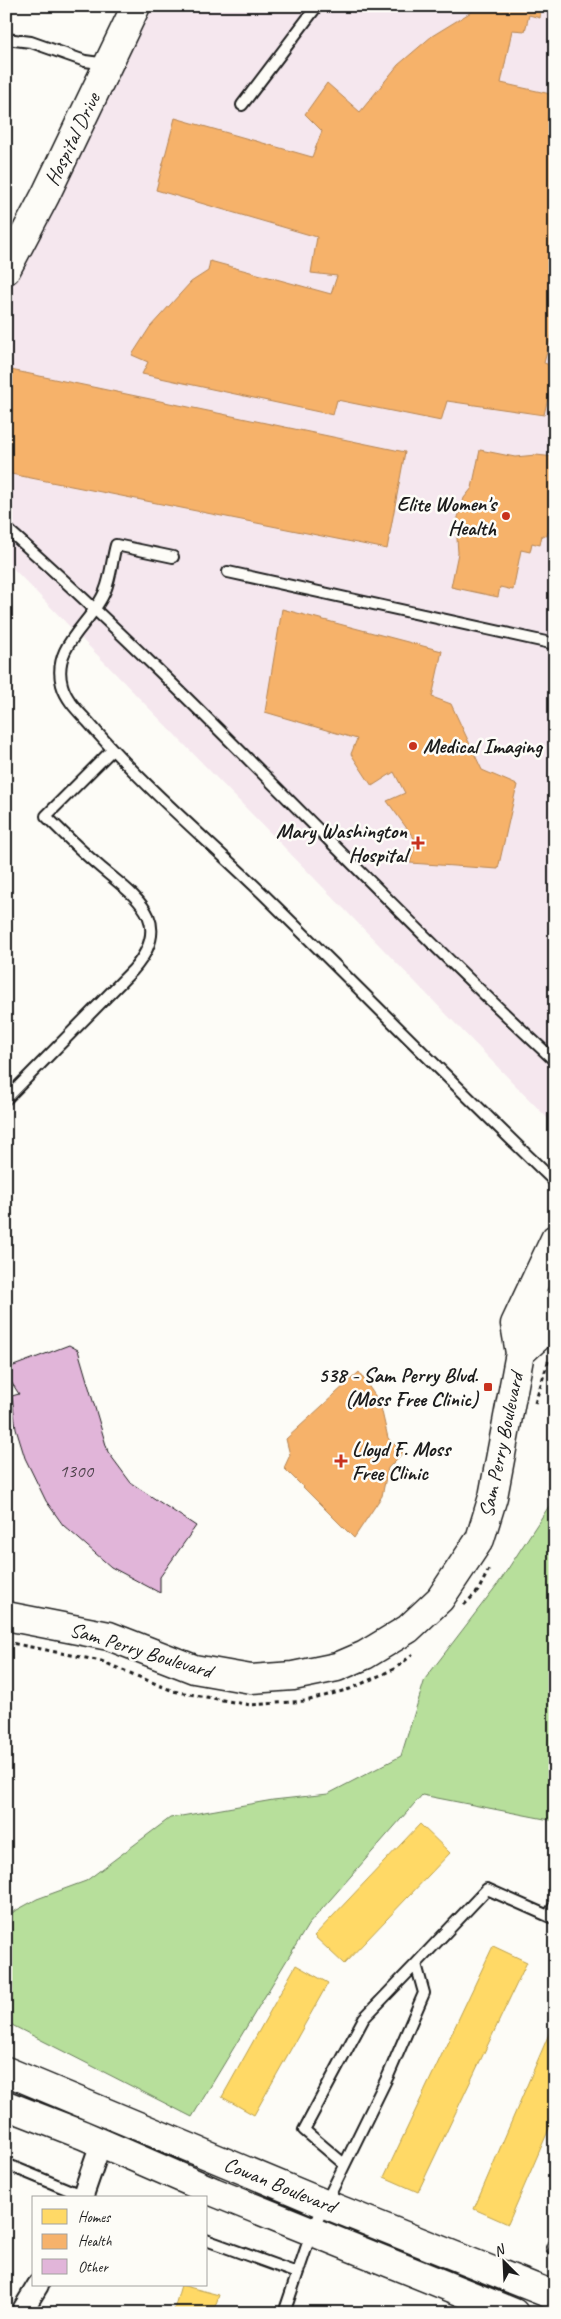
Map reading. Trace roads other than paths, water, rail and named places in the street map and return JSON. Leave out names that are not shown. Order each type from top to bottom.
[{"type":"street","name":"Hospital Drive","points":[[6,270],[136,6]]},
{"type":"street","name":"Sam Perry Boulevard","points":[[6,1616],[109,1636],[194,1669],[251,1679],[293,1676],[326,1670],[365,1655],[408,1629],[447,1588],[480,1540],[493,1497],[520,1353],[515,1324],[555,1239]]},
{"type":"street","name":"Sam Perry Boulevard","points":[[520,1353],[541,1334],[555,1302]]},
{"type":"street","name":"Cowan Boulevard","points":[[6,2070],[324,2204],[555,2296]]},
{"type":"street","name":"Cowan Boulevard","points":[[6,2105],[514,2313]]},
{"type":"street","points":[[85,2196],[101,2143]]},
{"type":"street","points":[[21,2313],[37,2286]]},
{"type":"lane","points":[[242,105],[317,6]]},
{"type":"lane","points":[[6,40],[32,42],[85,61],[108,64]]},
{"type":"lane","points":[[6,528],[144,656],[377,888],[555,1061]]},
{"type":"lane","points":[[173,558],[116,545],[105,591],[94,610],[72,637],[62,657],[60,671],[62,686],[68,699],[112,750],[260,892],[555,1182]]},
{"type":"lane","points":[[228,572],[555,644]]},
{"type":"lane","points":[[6,1099],[133,970],[143,958],[148,945],[150,920],[144,907],[129,890],[82,851],[46,816],[112,750]]},
{"type":"lane","points":[[344,2164],[304,2130],[364,2018],[487,1889],[551,1918],[555,1905]]},
{"type":"lane","points":[[284,2313],[296,2273],[312,2231],[388,2076],[424,1993],[416,1964]]},
{"type":"lane","points":[[6,2164],[83,2196]]},
{"type":"lane","points":[[208,2241],[296,2273]]},
{"type":"place","name":"Elite Women's Health","points":[[506,516]]},
{"type":"place","name":"Medical Imaging","points":[[413,746]]},
{"type":"place","name":"Mary Washington Hospital","points":[[418,843]]},
{"type":"place","name":"538 - Sam Perry Blvd. (Moss Free Clinic)","points":[[488,1387]]},
{"type":"place","name":"Lloyd F. Moss Free Clinic","points":[[341,1461]]}]
